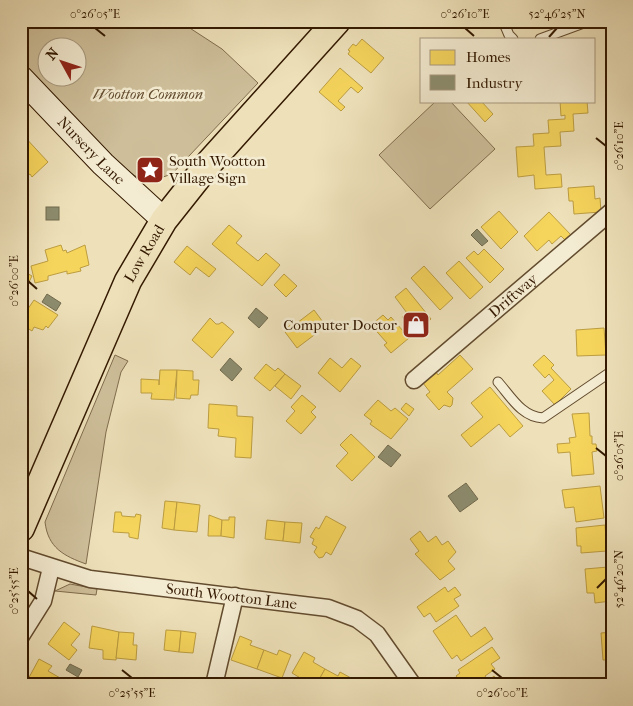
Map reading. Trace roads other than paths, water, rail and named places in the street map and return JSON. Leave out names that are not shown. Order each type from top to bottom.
[{"type":"main road","name":"Low Road","points":[[21,528],[128,281],[164,220],[210,162],[337,21]]},
{"type":"street","name":"Nursery Lane","points":[[21,78],[103,164],[164,220]]},
{"type":"street","name":"Driftway","points":[[414,380],[612,211]]},
{"type":"street","name":"South Wootton Lane","points":[[21,557],[90,579],[328,608],[357,619],[378,634],[413,685]]},
{"type":"street","points":[[21,636],[43,601],[51,568]]},
{"type":"street","points":[[214,685],[235,596]]},
{"type":"lane","points":[[503,21],[512,38]]},
{"type":"lane","points":[[543,38],[589,21]]},
{"type":"lane","points":[[498,382],[524,412],[530,416],[543,418],[612,371]]},
{"type":"place","name":"South Wootton Village Sign","points":[[150,170]]},
{"type":"place","name":"Computer Doctor","points":[[416,325]]},
{"type":"park label","name":"Wootton Common","points":[[148,94]]}]
